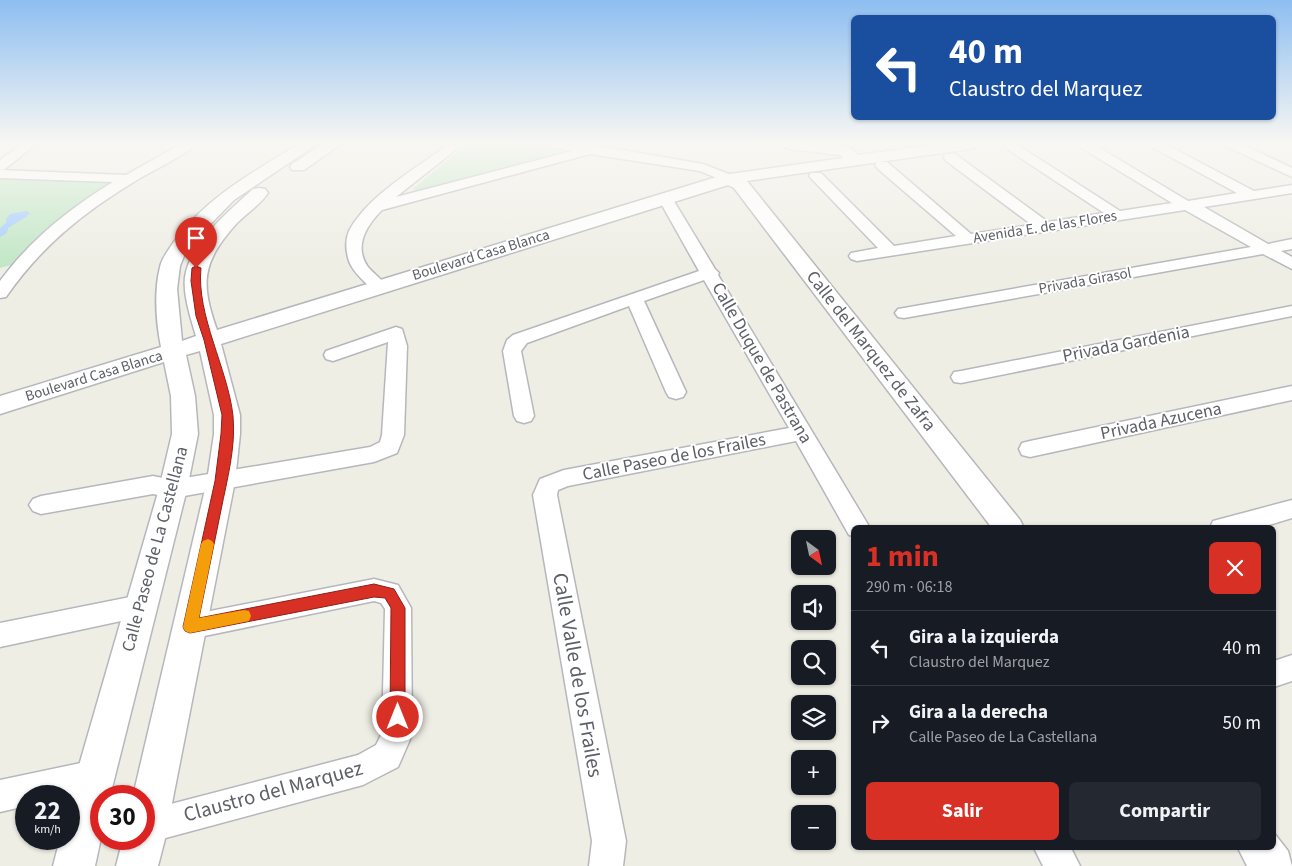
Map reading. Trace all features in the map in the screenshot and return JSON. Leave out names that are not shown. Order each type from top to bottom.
[{"type":"street","points":[[0,293],[18,269],[63,225],[120,184]]},
{"type":"street","name":"Calle Paseo de La Castellana","points":[[74,866],[95,776],[173,490],[185,434],[183,396],[171,344],[167,278],[174,256],[187,237],[228,196],[246,184]]},
{"type":"street","points":[[155,788],[221,481],[227,434],[227,415],[195,281],[196,268],[206,251],[231,218],[254,196],[272,184]]},
{"type":"street","points":[[374,282],[362,270],[356,260],[354,239],[356,232],[375,207],[404,184]]},
{"type":"street","points":[[375,207],[460,184]]},
{"type":"street","name":"Boulevard Casa Blanca","points":[[0,388],[171,344],[690,184]]},
{"type":"street","name":"Boulevard Casa Blanca","points":[[620,206],[666,198],[698,184]]},
{"type":"street","name":"Calle del Marquez de Zafra","points":[[740,184],[1007,525]]},
{"type":"street","points":[[824,184],[890,251]]},
{"type":"street","points":[[905,184],[968,239]]},
{"type":"street","points":[[987,184],[1045,227]]},
{"type":"street","points":[[1070,184],[1118,216]]},
{"type":"street","points":[[1154,184],[1292,264]]},
{"type":"street","points":[[1231,184],[1251,195]]},
{"type":"street","name":"Avenida E. de las Flores","points":[[856,256],[1292,188]]},
{"type":"street","name":"Calle Duque de Pastrana","points":[[666,198],[856,525]]},
{"type":"street","name":"Privada Girasol","points":[[904,313],[1292,244]]},
{"type":"street","points":[[0,273],[18,269]]},
{"type":"street","points":[[524,416],[512,351],[514,344],[520,339],[711,273]]},
{"type":"street","points":[[635,299],[676,392]]},
{"type":"street","name":"Privada Gardenia","points":[[961,377],[1292,311]]},
{"type":"street","points":[[41,505],[153,485],[173,490],[374,454],[389,447],[393,435],[398,346],[396,333],[332,355]]},
{"type":"street","name":"Boulevard Casa Blanca","points":[[0,405],[171,344]]},
{"type":"street","name":"Privada Azucena","points":[[1030,449],[1292,393]]},
{"type":"street","name":"Calle Paseo de los Frailes","points":[[548,485],[564,478],[801,433]]},
{"type":"street","name":"Calle Valle de los Frailes","points":[[548,485],[545,496],[609,841],[605,866]]},
{"type":"street","points":[[1233,525],[1292,509]]},
{"type":"street","name":"Claustro del Marquez","points":[[155,831],[363,769],[387,756],[397,735],[398,608],[389,593],[374,590],[190,627]]},
{"type":"street","points":[[0,635],[140,607]]},
{"type":"street","points":[[1276,673],[1292,668]]},
{"type":"street","points":[[0,796],[95,776]]},
{"type":"street","points":[[137,866],[141,850]]},
{"type":"street","points":[[1052,850],[1063,866]]},
{"type":"street","points":[[1261,850],[1273,866]]},
{"type":"green space","points":[[0,184],[110,184],[18,263],[0,268]]},
{"type":"green space","points":[[419,184],[444,184],[420,191],[413,189]]},
{"type":"water","points":[[26,211],[30,213],[8,228],[7,233],[0,237],[0,228],[6,223],[6,219],[10,214]]},
{"type":"slow traffic","points":[[208,544],[190,627],[244,616]]},
{"type":"route","points":[[196,268],[195,281],[201,316],[209,340],[227,415],[227,434],[221,481],[190,627],[374,590],[389,593],[398,608],[398,717]]}]
